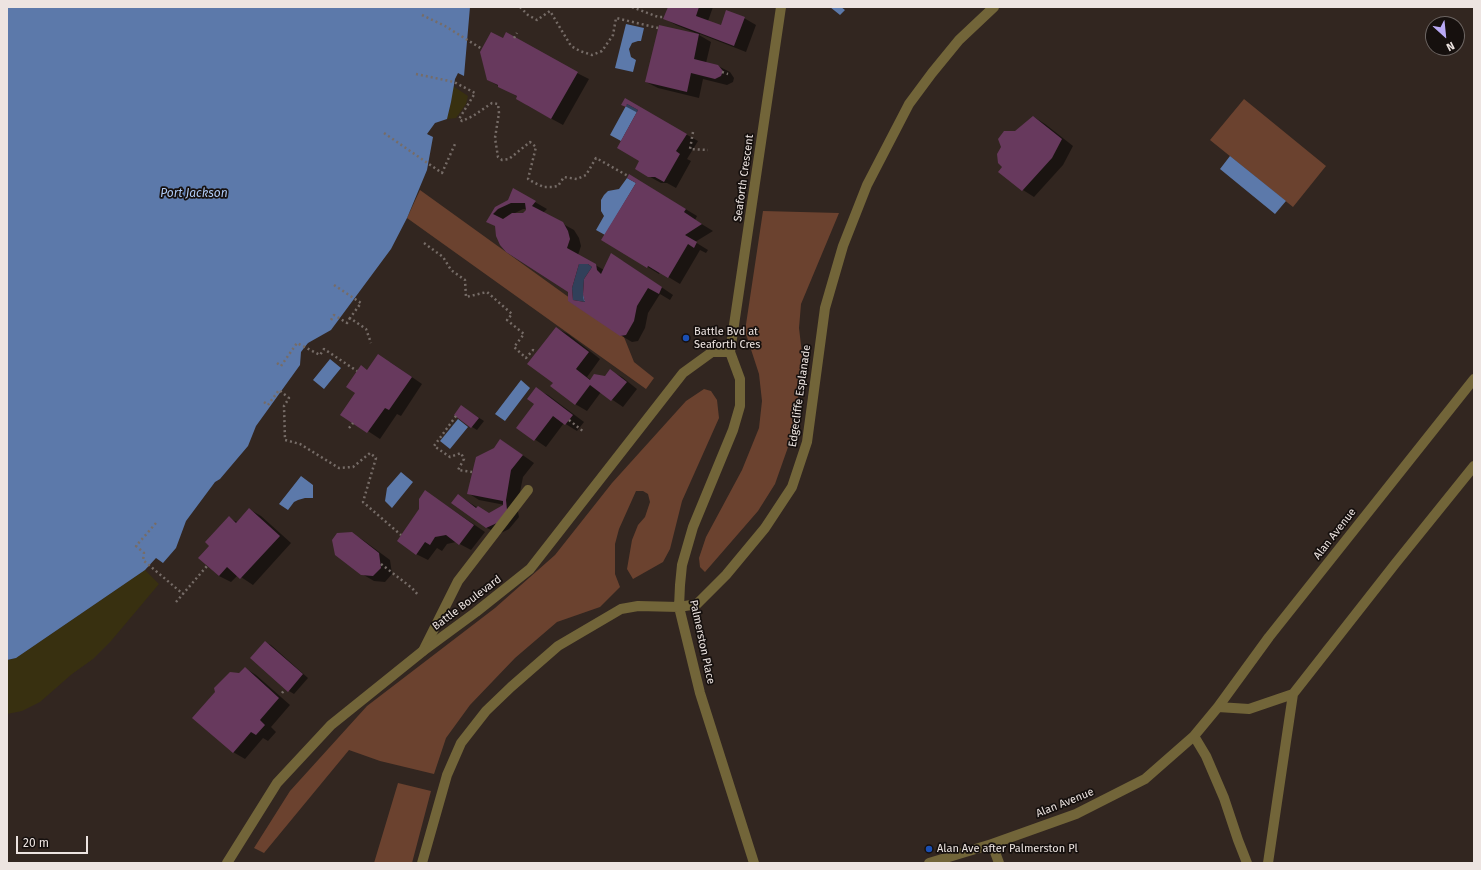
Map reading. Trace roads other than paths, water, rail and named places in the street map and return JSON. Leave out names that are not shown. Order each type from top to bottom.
[{"type":"street","name":"Seaforth Crescent","points":[[730,352],[781,7]]},
{"type":"street","name":"Edgecliffe Esplanade","points":[[422,863],[447,776],[461,743],[491,706],[558,646],[621,609],[638,606],[679,607],[697,604],[726,575],[765,528],[792,487],[807,442],[825,308],[843,246],[867,185],[909,104],[959,40],[994,7]]},
{"type":"street","name":"Battle Boulevard","points":[[227,863],[277,783],[331,725],[423,651],[476,612],[530,569],[683,373],[712,352],[730,352]]},
{"type":"street","name":"Palmerston Place","points":[[730,352],[740,379],[740,406],[733,430],[693,527],[682,565],[679,607],[700,693],[754,863]]},
{"type":"street","name":"Alan Avenue","points":[[929,863],[992,844],[1076,814],[1145,779],[1194,736],[1218,707],[1269,637],[1474,379]]},
{"type":"street","points":[[1268,863],[1293,694],[1474,466]]},
{"type":"street","points":[[423,651],[458,581],[528,490]]},
{"type":"street","points":[[1218,707],[1249,709],[1293,694]]},
{"type":"street","points":[[1194,736],[1206,756],[1221,791],[1238,840],[1248,863]]},
{"type":"street","points":[[992,844],[998,863]]},
{"type":"water","name":"Port Jackson","points":[[7,7],[470,7],[464,76],[458,73],[455,79],[447,119],[435,123],[427,134],[433,137],[427,170],[407,218],[391,249],[331,330],[308,343],[301,352],[300,365],[256,426],[248,446],[220,479],[215,482],[186,521],[176,548],[163,563],[156,558],[145,570],[16,658],[7,660]]},
{"type":"water","points":[[830,7],[841,7],[845,10],[840,15]]},
{"type":"water","points":[[626,24],[644,28],[641,41],[632,43],[629,49],[631,57],[636,60],[633,72],[615,68]]},
{"type":"water","points":[[627,104],[638,110],[621,141],[610,135]]},
{"type":"water","points":[[1230,156],[1286,201],[1275,214],[1220,169]]},
{"type":"water","points":[[627,178],[636,183],[605,235],[596,230],[604,216],[601,211],[601,200],[608,191],[619,189]]},
{"type":"water","points":[[579,264],[588,264],[592,267],[584,279],[583,293],[585,302],[573,300],[572,288]]},
{"type":"water","points":[[330,359],[341,368],[324,389],[313,380]]},
{"type":"water","points":[[521,380],[530,388],[505,421],[495,414]]},
{"type":"water","points":[[458,419],[468,427],[450,449],[440,441]]},
{"type":"water","points":[[401,472],[413,482],[392,508],[385,501],[387,488]]},
{"type":"water","points":[[301,476],[313,485],[313,498],[298,500],[294,502],[288,510],[279,504]]},
{"type":"place","name":"Battle Bvd at Seaforth Cres","points":[[686,338]]},
{"type":"place","name":"Alan Ave after Palmerston Pl","points":[[929,849]]}]
